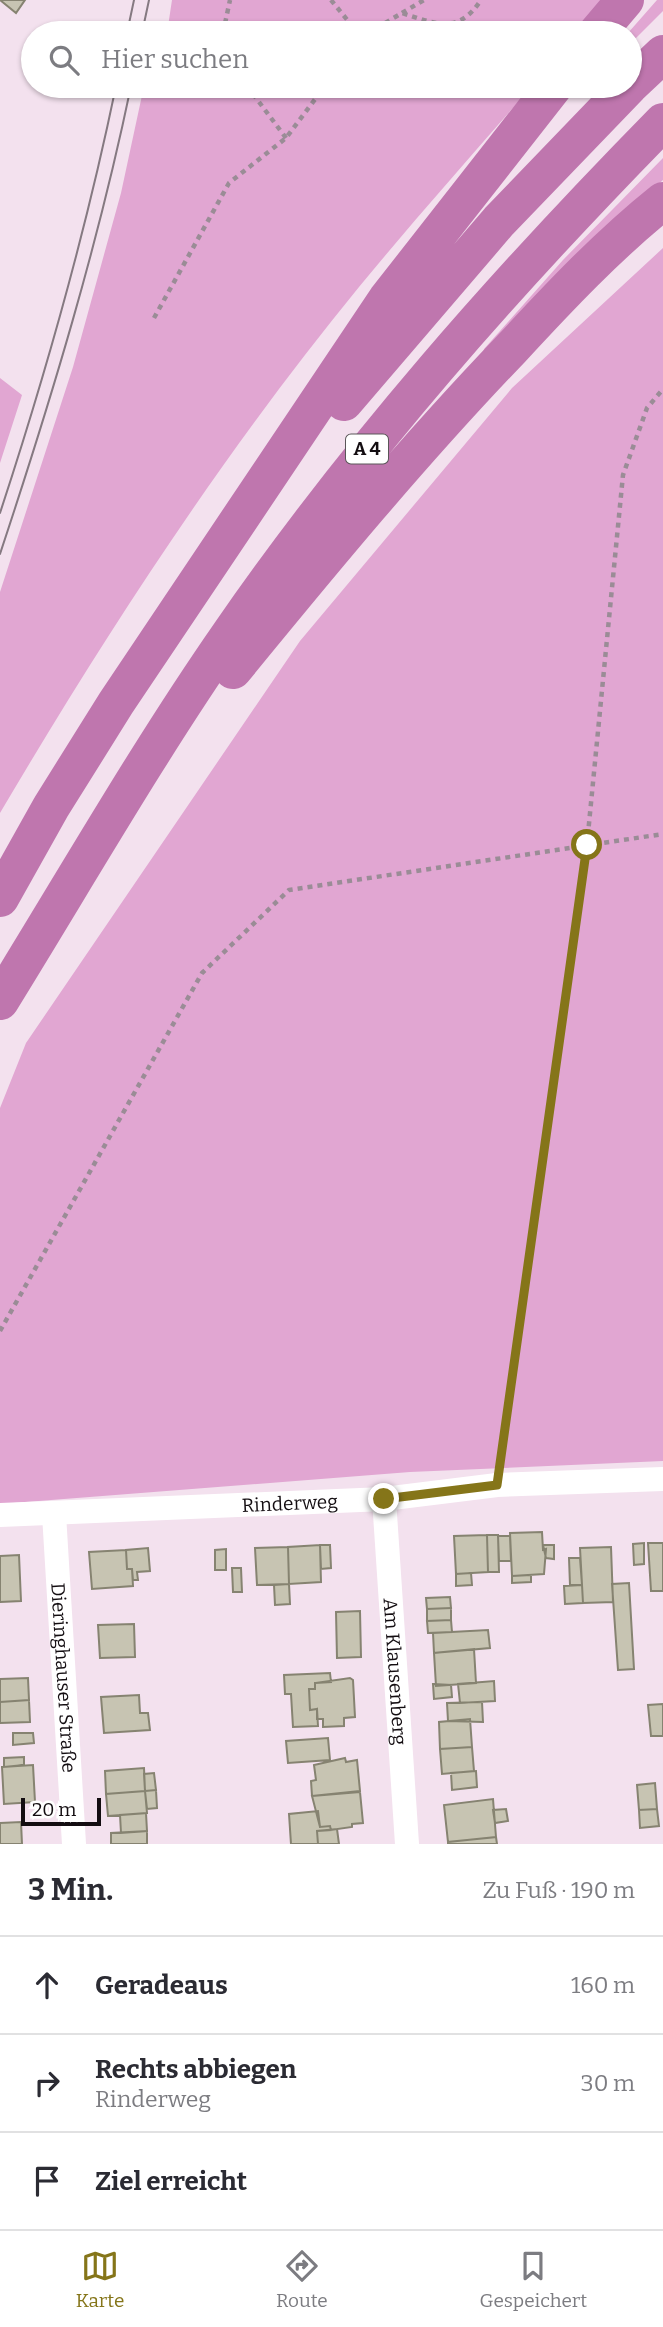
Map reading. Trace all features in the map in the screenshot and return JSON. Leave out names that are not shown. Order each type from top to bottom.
[{"type":"highway","points":[[607,21],[625,0]]},
{"type":"highway","name":"A 4","points":[[642,74],[663,54]]},
{"type":"highway","points":[[200,580],[387,299],[545,98]]},
{"type":"highway","name":"A 4","points":[[0,898],[108,715],[200,580],[415,317],[554,162],[618,98]]},
{"type":"highway","name":"A 4","points":[[0,1001],[229,635],[391,419],[532,258],[663,122]]},
{"type":"highway","points":[[117,813],[346,530],[445,418],[565,291],[663,201]]},
{"type":"street","name":"Rinderweg","points":[[0,1515],[384,1499],[497,1485],[663,1479]]},
{"type":"street","name":"Am Klausenberg","points":[[384,1499],[407,1844]]},
{"type":"street","name":"Dieringhauser Straße","points":[[54,1514],[74,1844]]},
{"type":"path","points":[[226,21],[230,0]]},
{"type":"path","points":[[331,0],[348,21]]},
{"type":"path","points":[[388,21],[424,0]]},
{"type":"path","points":[[458,21],[471,16],[481,0]]},
{"type":"path","points":[[402,13],[428,21]]},
{"type":"path","points":[[256,98],[286,138]]},
{"type":"path","points":[[154,318],[229,183],[286,138],[316,98]]},
{"type":"path","points":[[497,1485],[587,845],[623,475],[647,408],[663,389]]},
{"type":"path","points":[[0,1331],[202,973],[289,890],[663,834]]},
{"type":"shaded area","points":[[172,0],[608,0],[589,21],[169,21]]},
{"type":"shaded area","points":[[657,0],[663,0],[663,11],[642,32],[642,21],[639,21]]},
{"type":"shaded area","points":[[141,98],[522,98],[359,287],[261,413],[125,610],[0,813],[0,592],[73,367],[121,193]]},
{"type":"shaded area","points":[[663,158],[663,180],[483,354],[484,349],[563,260]]},
{"type":"shaded area","points":[[663,248],[663,1461],[410,1472],[0,1504],[0,1108],[26,1043],[300,641],[512,388]]},
{"type":"shaded area","points":[[0,378],[22,395],[0,463]]},
{"type":"building","points":[[0,0],[25,0],[16,13]]},
{"type":"building","points":[[542,1532],[543,1550],[546,1549],[544,1574],[512,1576],[510,1533]]},
{"type":"building","points":[[487,1535],[488,1572],[456,1574],[454,1536]]},
{"type":"building","points":[[487,1535],[498,1535],[499,1572],[488,1572]]},
{"type":"building","points":[[498,1536],[510,1536],[511,1561],[499,1561]]},
{"type":"building","points":[[644,1543],[644,1564],[634,1565],[633,1544]]},
{"type":"building","points":[[648,1543],[663,1543],[663,1591],[651,1591]]},
{"type":"building","points":[[320,1545],[321,1582],[289,1584],[288,1547]]},
{"type":"building","points":[[320,1545],[330,1545],[331,1568],[321,1569]]},
{"type":"building","points":[[543,1545],[554,1545],[554,1559],[546,1558]]},
{"type":"building","points":[[288,1547],[289,1584],[257,1585],[255,1548]]},
{"type":"building","points":[[611,1547],[613,1602],[583,1603],[580,1548]]},
{"type":"building","points":[[148,1548],[150,1571],[137,1572],[138,1580],[133,1580],[132,1569],[127,1569],[126,1550]]},
{"type":"building","points":[[226,1549],[226,1570],[215,1570],[215,1550]]},
{"type":"building","points":[[126,1550],[127,1569],[132,1569],[133,1586],[92,1589],[89,1552]]},
{"type":"building","points":[[19,1555],[21,1601],[0,1602],[0,1556]]},
{"type":"building","points":[[569,1558],[580,1558],[582,1585],[570,1585]]},
{"type":"building","points":[[232,1568],[241,1568],[242,1592],[233,1592]]},
{"type":"building","points":[[471,1573],[472,1585],[456,1586],[456,1574]]},
{"type":"building","points":[[531,1575],[531,1582],[512,1583],[512,1576]]},
{"type":"building","points":[[629,1583],[634,1669],[618,1670],[612,1584]]},
{"type":"building","points":[[289,1584],[290,1604],[275,1605],[274,1585]]},
{"type":"building","points":[[582,1585],[583,1603],[565,1604],[564,1586]]},
{"type":"building","points":[[450,1597],[451,1608],[427,1609],[426,1598]]},
{"type":"building","points":[[451,1608],[451,1620],[427,1621],[427,1609]]},
{"type":"building","points":[[360,1611],[361,1657],[337,1658],[336,1612]]},
{"type":"building","points":[[451,1620],[452,1632],[428,1633],[427,1621]]},
{"type":"building","points":[[134,1624],[135,1657],[100,1658],[98,1625]]},
{"type":"building","points":[[488,1630],[490,1648],[434,1653],[433,1633]]},
{"type":"building","points":[[474,1649],[476,1683],[436,1686],[434,1653]]},
{"type":"building","points":[[330,1673],[331,1682],[315,1683],[315,1689],[309,1689],[310,1710],[317,1709],[318,1726],[293,1727],[291,1694],[285,1694],[284,1675]]},
{"type":"building","points":[[28,1678],[29,1700],[0,1702],[0,1679]]},
{"type":"building","points":[[350,1678],[353,1680],[355,1717],[344,1718],[344,1726],[323,1727],[323,1719],[317,1719],[317,1709],[310,1710],[309,1689],[315,1689],[315,1683]]},
{"type":"building","points":[[494,1681],[495,1701],[460,1703],[458,1684]]},
{"type":"building","points":[[433,1684],[451,1685],[452,1697],[434,1699]]},
{"type":"building","points":[[139,1695],[140,1713],[148,1713],[150,1730],[104,1733],[101,1697]]},
{"type":"building","points":[[29,1700],[30,1722],[0,1723],[0,1702]]},
{"type":"building","points":[[482,1702],[483,1722],[448,1721],[447,1703]]},
{"type":"building","points":[[663,1704],[663,1736],[651,1736],[648,1705]]},
{"type":"building","points":[[470,1719],[472,1747],[440,1749],[439,1722]]},
{"type":"building","points":[[13,1733],[33,1733],[34,1743],[13,1745]]},
{"type":"building","points":[[328,1738],[330,1760],[288,1763],[286,1741]]},
{"type":"building","points":[[472,1747],[474,1771],[442,1774],[440,1749]]},
{"type":"building","points":[[24,1757],[24,1765],[4,1767],[4,1758]]},
{"type":"building","points":[[345,1758],[346,1762],[357,1760],[360,1791],[312,1796],[311,1781],[316,1780],[314,1765]]},
{"type":"building","points":[[33,1765],[35,1802],[4,1804],[2,1767]]},
{"type":"building","points":[[144,1768],[145,1791],[106,1794],[105,1771]]},
{"type":"building","points":[[476,1771],[477,1787],[452,1790],[451,1773]]},
{"type":"building","points":[[154,1773],[156,1790],[145,1791],[144,1774]]},
{"type":"building","points":[[655,1783],[657,1809],[639,1810],[637,1785]]},
{"type":"building","points":[[156,1790],[157,1808],[147,1809],[145,1791]]},
{"type":"building","points":[[145,1791],[147,1813],[108,1816],[106,1794]]},
{"type":"building","points":[[360,1792],[363,1823],[331,1830],[330,1826],[320,1827],[312,1796]]},
{"type":"building","points":[[493,1799],[496,1837],[448,1842],[444,1805]]},
{"type":"building","points":[[506,1809],[508,1821],[495,1823],[493,1810]]},
{"type":"building","points":[[657,1809],[659,1826],[640,1828],[639,1810]]},
{"type":"building","points":[[318,1811],[320,1827],[330,1826],[331,1830],[317,1831],[318,1844],[291,1844],[289,1814]]},
{"type":"building","points":[[146,1813],[147,1831],[121,1833],[120,1815]]},
{"type":"building","points":[[21,1822],[22,1844],[0,1844],[0,1823]]},
{"type":"building","points":[[337,1829],[339,1844],[318,1844],[317,1831]]},
{"type":"building","points":[[147,1831],[147,1844],[111,1844],[111,1833]]},
{"type":"building","points":[[496,1837],[497,1844],[448,1844],[448,1842]]},
{"type":"tram line","points":[[130,21],[134,0]]},
{"type":"tram line","points":[[145,21],[149,0]]},
{"type":"tram line","points":[[0,513],[64,301],[113,98]]},
{"type":"tram line","points":[[0,554],[72,322],[104,205],[128,98]]},
{"type":"route","points":[[384,1499],[497,1485],[587,845]]}]
